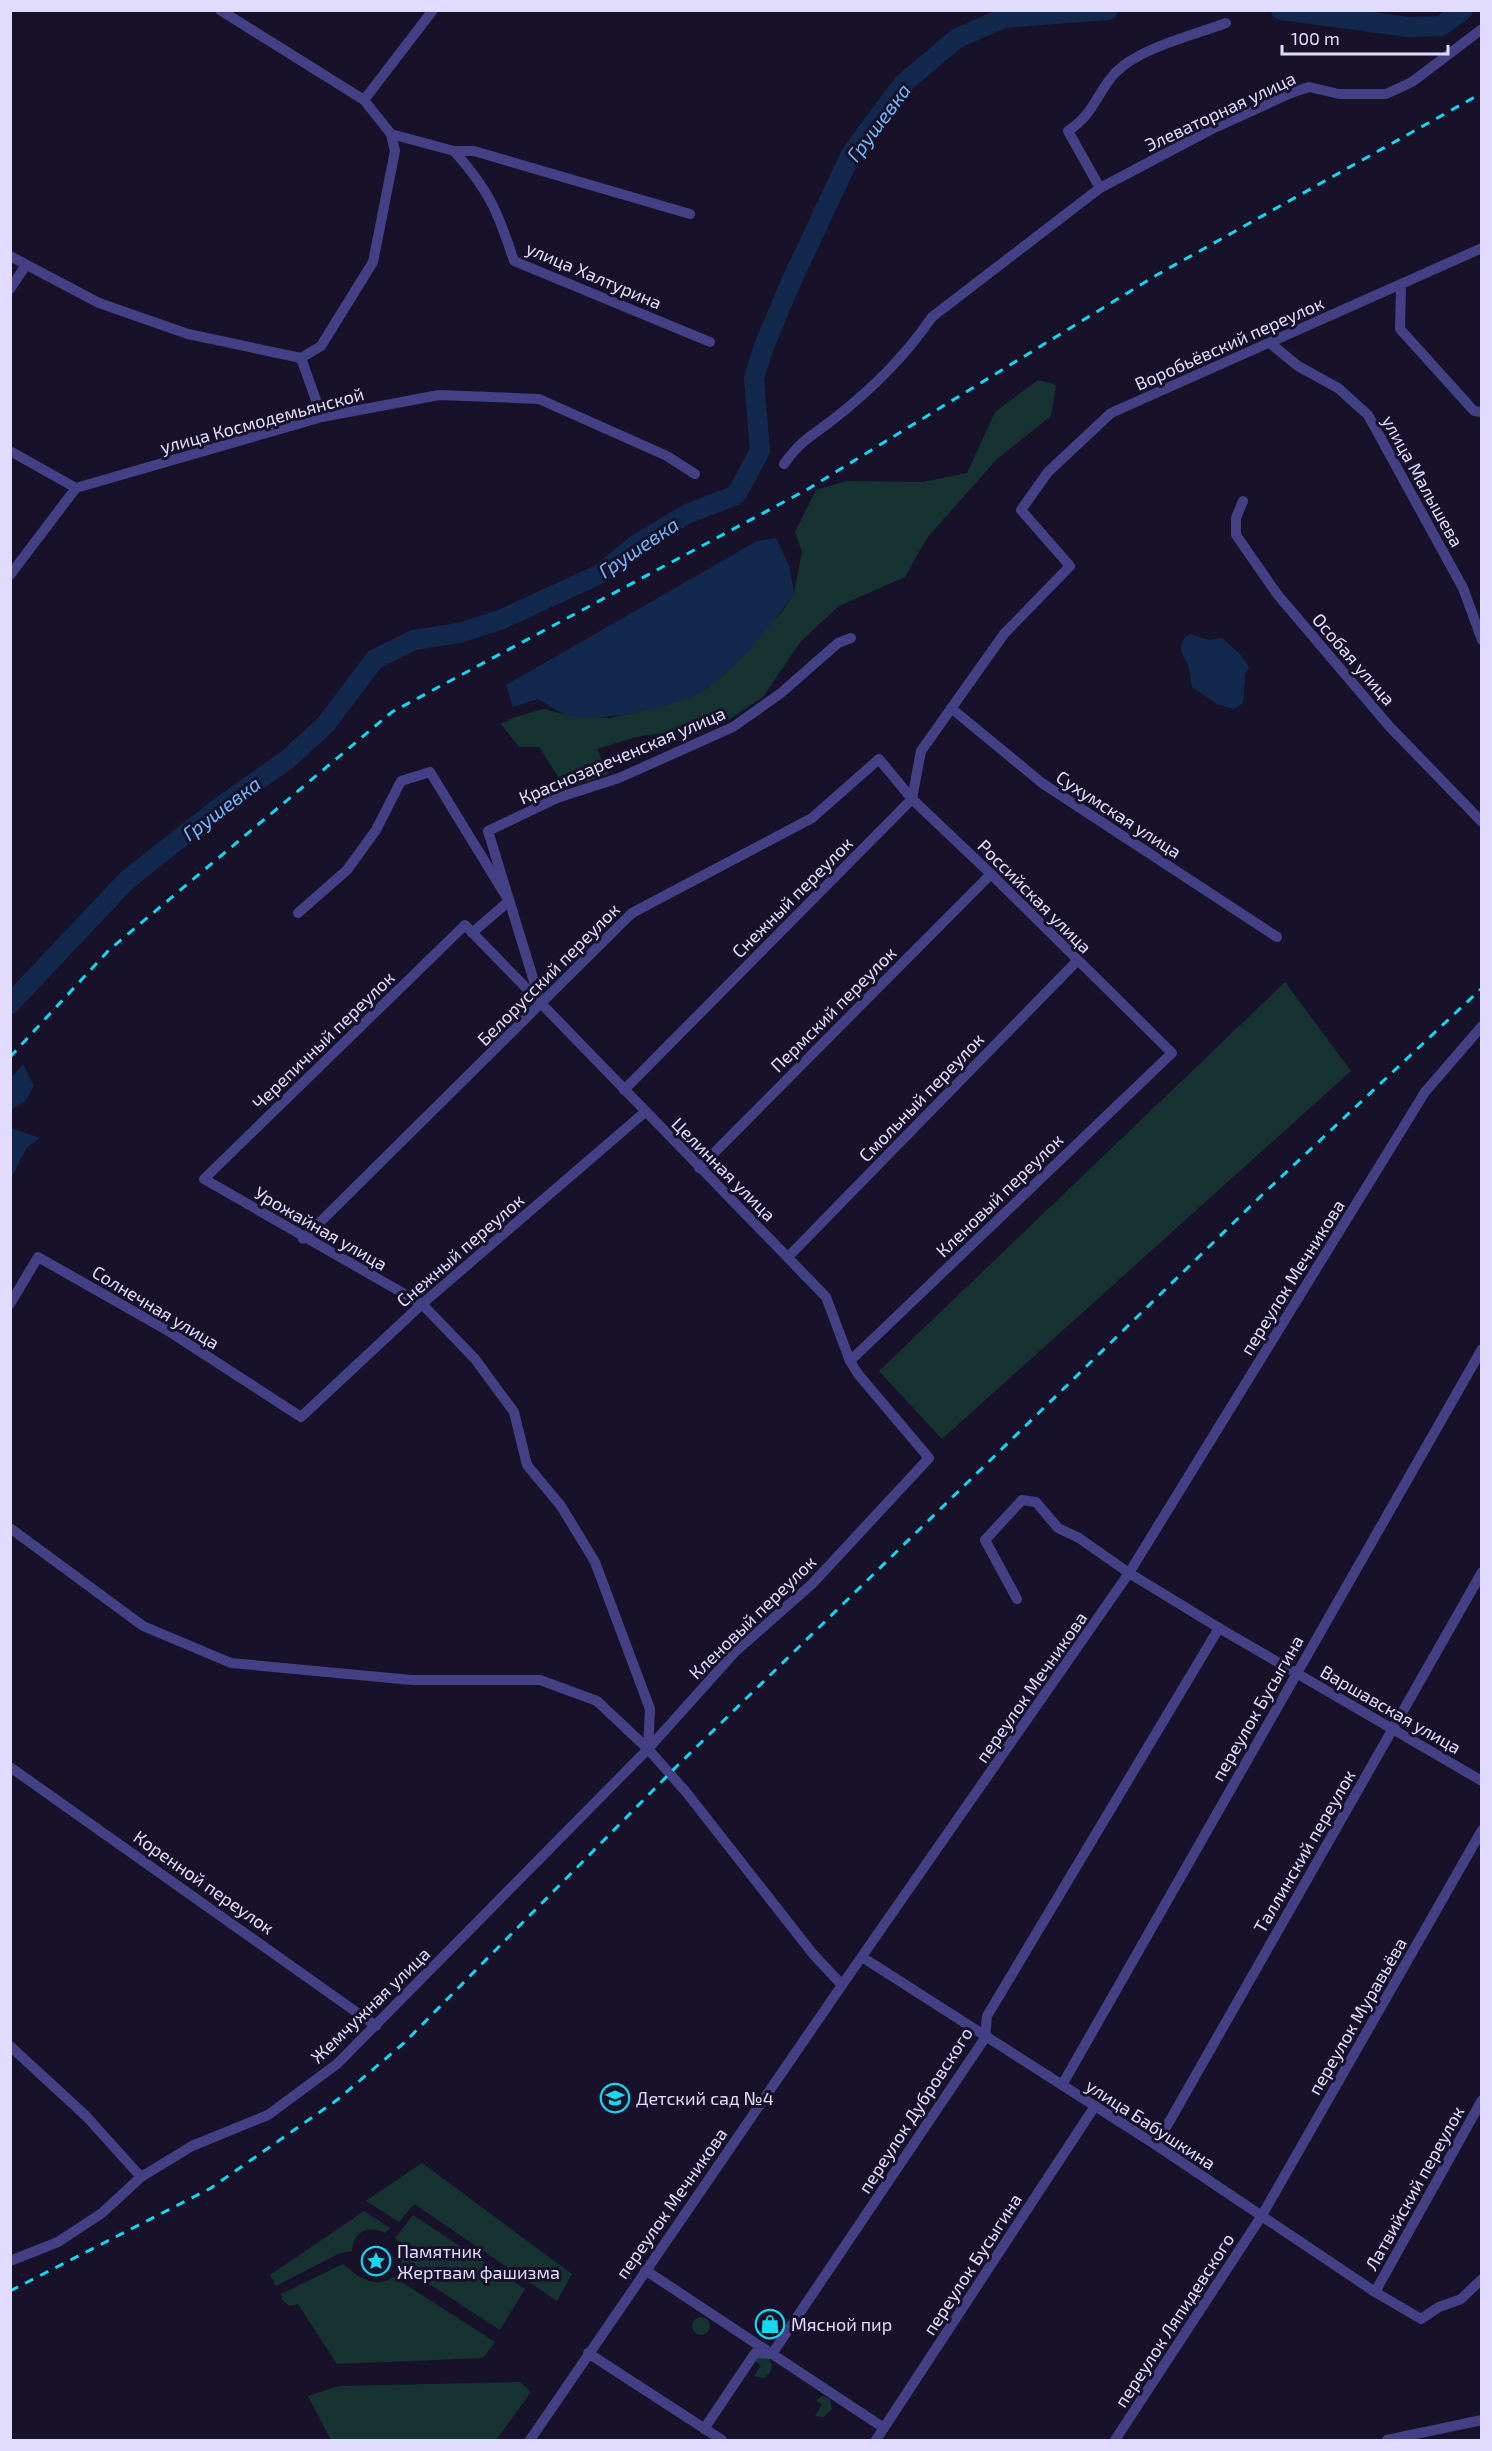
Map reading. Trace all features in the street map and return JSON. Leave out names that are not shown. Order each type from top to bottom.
[{"type":"street","points":[[10,256],[110,307],[188,334],[301,358],[321,346],[373,262],[395,151],[391,134],[364,100],[220,10]]},
{"type":"street","points":[[364,100],[433,10]]},
{"type":"street","points":[[1100,188],[1068,131],[1085,120],[1116,73],[1136,59],[1226,23]]},
{"type":"street","name":"Элеваторная улица","points":[[783,464],[799,443],[836,417],[880,378],[913,345],[932,317],[1100,188],[1212,129],[1290,93],[1309,87],[1340,94],[1386,94],[1412,82],[1482,29]]},
{"type":"street","points":[[391,134],[454,151],[474,151],[690,214]]},
{"type":"street","name":"улица Халтурина","points":[[454,151],[480,180],[499,215],[514,261],[710,342]]},
{"type":"street","name":"Воробьёвский переулок","points":[[951,708],[1004,634],[1070,566],[1021,510],[1048,472],[1111,413],[1271,344],[1482,248]]},
{"type":"street","points":[[10,289],[26,264]]},
{"type":"street","points":[[1401,285],[1400,329],[1474,411],[1482,412]]},
{"type":"street","name":"улица Малышева","points":[[1271,344],[1298,366],[1338,388],[1368,415],[1463,588],[1482,640]]},
{"type":"street","points":[[301,358],[322,417]]},
{"type":"street","name":"улица Космодемьянской","points":[[76,488],[322,417],[440,395],[539,399],[667,456],[695,474]]},
{"type":"street","points":[[10,451],[76,488],[10,575]]},
{"type":"street","name":"Особая улица","points":[[1244,501],[1236,518],[1236,535],[1277,594],[1389,726],[1482,822]]},
{"type":"street","name":"Краснозареченская улица","points":[[541,1005],[488,831],[557,798],[619,778],[733,728],[781,693],[838,643],[851,638]]},
{"type":"street","points":[[912,799],[921,751],[951,708]]},
{"type":"street","name":"Сухумская улица","points":[[951,708],[1042,783],[1277,937]]},
{"type":"street","name":"Российская улица","points":[[879,759],[912,799],[1172,1053]]},
{"type":"street","name":"Белорусский переулок","points":[[303,1239],[632,914],[812,818],[879,759]]},
{"type":"street","name":"Краснозареченская улица","points":[[298,913],[347,870],[376,830],[400,781],[430,772],[509,901]]},
{"type":"street","name":"Снежный переулок","points":[[624,1090],[912,799]]},
{"type":"street","name":"Пермский переулок","points":[[699,1168],[991,874]]},
{"type":"street","points":[[469,929],[509,901]]},
{"type":"street","name":"Целинная улица","points":[[469,929],[826,1297],[850,1361],[929,1458]]},
{"type":"street","name":"Черепичный переулок","points":[[204,1179],[469,929]]},
{"type":"street","name":"Смольный переулок","points":[[788,1257],[1077,961]]},
{"type":"street","name":"переулок Мечникова","points":[[530,2440],[645,2270],[1129,1573],[1425,1092],[1482,1026]]},
{"type":"street","name":"Кленовый переулок","points":[[850,1361],[1172,1053]]},
{"type":"street","name":"Снежный переулок","points":[[301,1417],[422,1304],[645,1112]]},
{"type":"street","name":"Урожайная улица","points":[[204,1179],[303,1239],[422,1304],[475,1359],[514,1412],[527,1465],[561,1506],[595,1562],[650,1709],[648,1749]]},
{"type":"street","name":"Солнечная улица","points":[[10,1304],[38,1257],[170,1332],[301,1417]]},
{"type":"street","name":"переулок Бусыгина","points":[[1062,2085],[1482,1348]]},
{"type":"street","name":"Кленовый переулок","points":[[648,1749],[735,1652],[812,1584],[929,1458]]},
{"type":"street","name":"Варшавская улица","points":[[1017,1599],[985,1540],[1022,1500],[1036,1502],[1058,1528],[1079,1538],[1129,1573],[1219,1629],[1482,1781]]},
{"type":"street","points":[[10,1528],[143,1626],[231,1663],[412,1680],[540,1680],[597,1701],[648,1749],[686,1792],[813,1954],[842,1985]]},
{"type":"street","name":"Таллинский переулок","points":[[1155,2145],[1482,1572]]},
{"type":"street","name":"переулок Дубровского","points":[[772,2354],[986,2038],[987,2016],[1219,1629]]},
{"type":"street","name":"Жемчужная улица","points":[[10,2261],[58,2242],[102,2213],[141,2177],[192,2146],[268,2115],[337,2064],[648,1749]]},
{"type":"street","name":"Коренной переулок","points":[[10,1767],[376,2026]]},
{"type":"street","name":"переулок Муравьёва","points":[[1261,2217],[1482,1830]]},
{"type":"street","name":"улица Бабушкина","points":[[862,1957],[1155,2145],[1375,2292],[1421,2319],[1439,2307],[1461,2299],[1482,2279]]},
{"type":"street","points":[[10,2046],[86,2116],[141,2177]]},
{"type":"street","name":"Латвийский переулок","points":[[1375,2292],[1482,2100]]},
{"type":"street","name":"переулок Бусыгина","points":[[876,2440],[1095,2106]]},
{"type":"street","name":"переулок Ляпидевского","points":[[1115,2440],[1261,2217]]},
{"type":"street","points":[[645,2270],[884,2428]]},
{"type":"street","points":[[705,2429],[755,2353],[772,2354]]},
{"type":"street","points":[[588,2354],[722,2440]]},
{"type":"street","points":[[1387,2440],[1482,2420]]},
{"type":"green space","points":[[1038,380],[1056,385],[1051,416],[997,459],[927,538],[905,577],[839,606],[801,641],[763,697],[722,724],[636,737],[597,749],[609,774],[566,789],[539,747],[519,747],[501,724],[515,717],[544,709],[567,715],[611,718],[668,704],[707,689],[782,612],[794,593],[802,552],[795,532],[816,490],[847,481],[923,482],[967,473],[995,412]]},
{"type":"green space","points":[[1285,982],[1351,1071],[942,1439],[879,1371]]},
{"type":"green space","points":[[422,2163],[572,2274],[557,2301],[414,2204],[399,2222],[366,2201]]},
{"type":"green space","points":[[364,2211],[390,2228],[385,2233],[368,2230],[359,2234],[352,2251],[340,2253],[276,2286],[270,2275]]},
{"type":"green space","points":[[413,2215],[525,2289],[500,2330],[400,2265],[404,2251],[395,2238]]},
{"type":"green space","points":[[343,2264],[361,2277],[373,2282],[386,2281],[394,2277],[495,2342],[483,2358],[337,2364],[298,2304],[290,2306],[283,2301],[281,2294]]},
{"type":"green space","points":[[697,2317],[705,2317],[710,2322],[708,2333],[697,2335],[692,2330],[692,2322]]},
{"type":"green space","points":[[759,2357],[769,2359],[772,2365],[770,2373],[764,2378],[754,2376],[761,2365],[755,2361]]},
{"type":"green space","points":[[520,2382],[531,2392],[496,2440],[331,2440],[308,2396],[339,2386]]},
{"type":"green space","points":[[823,2396],[830,2399],[832,2409],[824,2417],[815,2416],[822,2405],[816,2400]]},
{"type":"water","points":[[776,538],[789,566],[794,593],[754,644],[731,669],[708,688],[696,695],[660,707],[597,718],[566,715],[538,699],[513,707],[506,685],[757,541]]},
{"type":"water","points":[[1190,634],[1209,640],[1222,638],[1240,654],[1249,667],[1245,676],[1243,703],[1234,709],[1217,704],[1192,687],[1189,668],[1181,648],[1185,637]]},
{"type":"water","points":[[23,1064],[34,1086],[25,1101],[11,1110],[11,1078]]},
{"type":"water","points":[[11,1128],[40,1138],[27,1147],[11,1179]]},
{"type":"waterway","name":"Грушевка","points":[[10,1004],[127,880],[216,810],[288,759],[326,724],[375,659],[414,640],[459,633],[500,620],[600,574],[637,544],[687,514],[736,495],[760,451],[754,378],[764,346],[791,282],[851,154],[903,84],[956,39],[1003,18],[1108,10]]},
{"type":"waterway","name":"Грушевка","points":[[1281,10],[1409,27],[1441,26],[1463,10]]},
{"type":"railway","points":[[10,1057],[109,950],[392,712],[808,489],[1155,276],[1482,93]]},
{"type":"railway","points":[[10,2291],[211,2188],[337,2100],[404,2043],[677,1766],[1262,1195],[1482,988]]},
{"type":"place","name":"Детский сад №4","points":[[615,2098]]},
{"type":"place","name":"Памятник Жертвам фашизма","points":[[376,2261]]},
{"type":"place","name":"Мясной пир","points":[[770,2324]]}]
